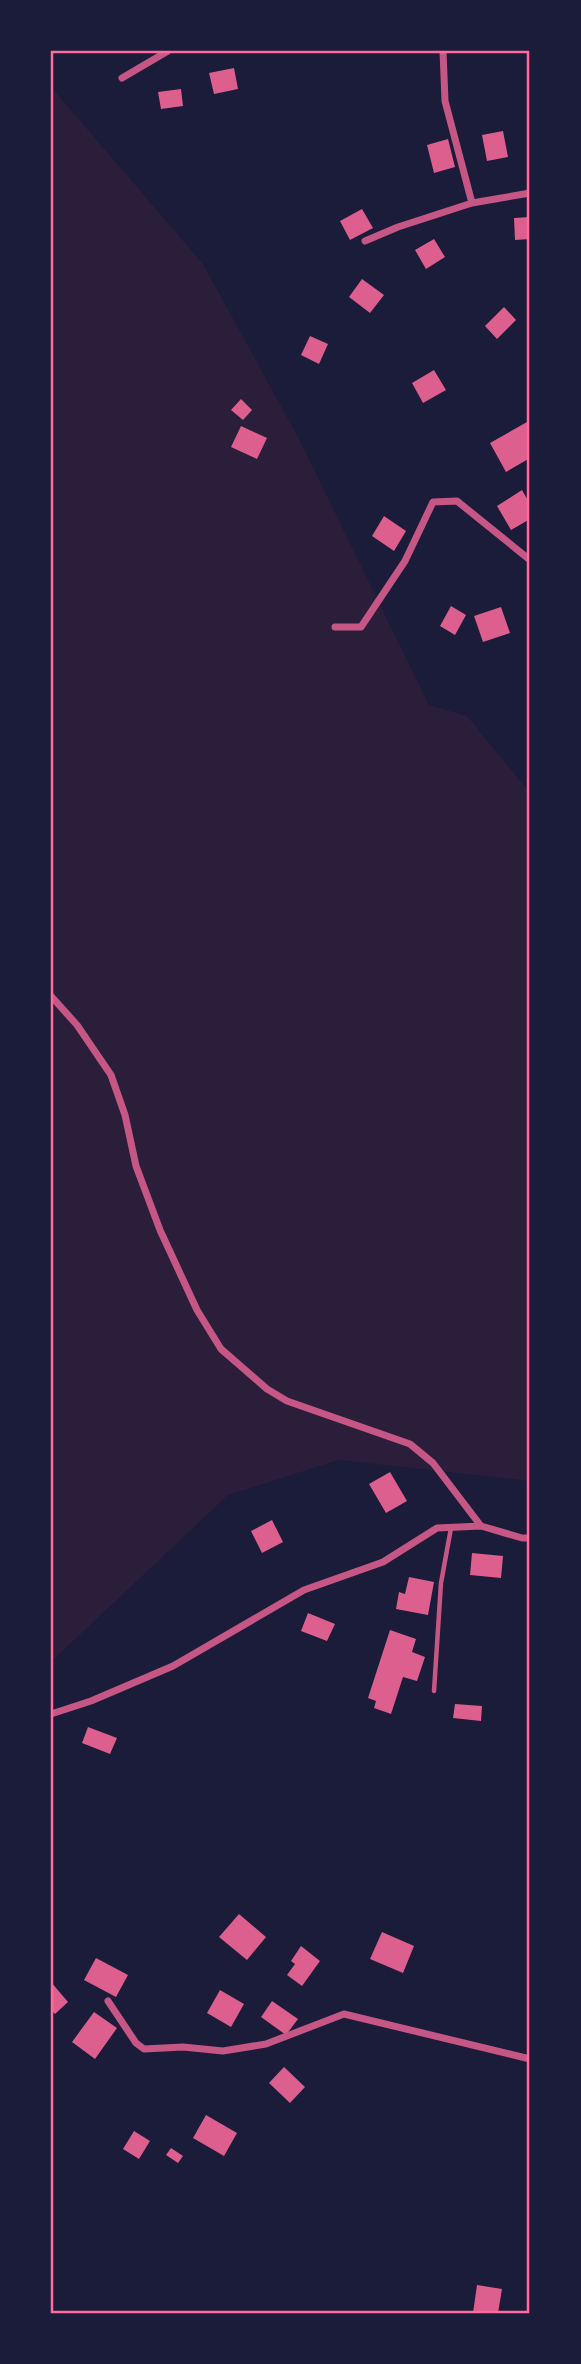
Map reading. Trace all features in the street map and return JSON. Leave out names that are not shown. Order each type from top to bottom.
[{"type":"street","points":[[122,78],[168,51]]},
{"type":"street","points":[[443,51],[445,101],[472,203]]},
{"type":"street","points":[[366,241],[472,203],[530,193]]},
{"type":"street","points":[[335,627],[361,627],[405,561],[433,502],[457,500],[530,560]]},
{"type":"street","points":[[51,996],[77,1025],[111,1075],[125,1115],[136,1166],[160,1230],[197,1310],[221,1349],[267,1389],[287,1401],[410,1444],[433,1463],[481,1526]]},
{"type":"street","points":[[51,1714],[91,1701],[173,1667],[304,1590],[383,1562],[437,1528],[481,1526],[530,1538]]},
{"type":"street","points":[[108,2001],[136,2043],[144,2049],[183,2047],[223,2051],[265,2044],[344,2014],[530,2059]]},
{"type":"lane","points":[[434,1691],[441,1583],[451,1527]]},
{"type":"shaded area","points":[[51,87],[203,264],[299,439],[429,705],[467,716],[530,793],[530,1481],[339,1460],[228,1495],[51,1662]]},
{"type":"building","points":[[234,68],[238,89],[214,94],[209,73]]},
{"type":"building","points":[[181,89],[183,106],[161,109],[158,92]]},
{"type":"building","points":[[503,131],[508,157],[487,161],[482,135]]},
{"type":"building","points":[[448,139],[455,167],[434,173],[427,145]]},
{"type":"building","points":[[362,209],[373,228],[350,240],[340,221]]},
{"type":"building","points":[[530,217],[530,239],[515,240],[514,218]]},
{"type":"building","points":[[434,239],[445,257],[426,269],[415,250]]},
{"type":"building","points":[[362,279],[384,295],[370,313],[349,297]]},
{"type":"building","points":[[504,307],[516,320],[497,339],[485,326]]},
{"type":"building","points":[[310,336],[328,344],[319,364],[301,355]]},
{"type":"building","points":[[434,370],[446,390],[423,403],[412,383]]},
{"type":"building","points":[[241,399],[252,410],[243,420],[231,410]]},
{"type":"building","points":[[527,422],[530,428],[530,458],[506,472],[490,443]]},
{"type":"building","points":[[241,426],[267,438],[257,459],[231,447]]},
{"type":"building","points":[[522,490],[530,504],[530,519],[511,530],[497,506]]},
{"type":"building","points":[[384,516],[406,531],[394,551],[372,536]]},
{"type":"building","points":[[451,606],[466,615],[455,635],[440,626]]},
{"type":"building","points":[[501,607],[510,633],[483,642],[474,616]]},
{"type":"building","points":[[390,1472],[407,1501],[386,1513],[369,1484]]},
{"type":"building","points":[[272,1520],[283,1542],[262,1553],[251,1531]]},
{"type":"building","points":[[472,1553],[503,1556],[501,1578],[470,1575]]},
{"type":"building","points":[[409,1577],[434,1582],[428,1615],[396,1609],[399,1592],[405,1594]]},
{"type":"building","points":[[308,1613],[335,1624],[327,1641],[301,1631]]},
{"type":"building","points":[[390,1630],[416,1639],[412,1652],[425,1657],[417,1681],[403,1677],[391,1714],[374,1708],[376,1701],[368,1698]]},
{"type":"building","points":[[455,1704],[482,1706],[481,1721],[453,1718]]},
{"type":"building","points":[[88,1727],[117,1738],[110,1754],[82,1743]]},
{"type":"building","points":[[239,1914],[266,1937],[247,1960],[219,1937]]},
{"type":"building","points":[[382,1932],[414,1946],[403,1973],[370,1959]]},
{"type":"building","points":[[301,1946],[320,1961],[302,1986],[287,1975],[295,1964],[291,1961]]},
{"type":"building","points":[[96,1958],[128,1975],[116,1997],[84,1980]]},
{"type":"building","points":[[51,1982],[68,2002],[55,2014],[51,2010]]},
{"type":"building","points":[[220,1990],[244,2004],[231,2027],[207,2013]]},
{"type":"building","points":[[272,2001],[298,2019],[286,2035],[261,2017]]},
{"type":"building","points":[[94,2012],[117,2028],[95,2059],[72,2042]]},
{"type":"building","points":[[284,2067],[305,2087],[290,2103],[269,2083]]},
{"type":"building","points":[[206,2115],[237,2133],[224,2156],[193,2138]]},
{"type":"building","points":[[134,2131],[150,2141],[139,2159],[123,2149]]},
{"type":"building","points":[[171,2148],[183,2156],[178,2163],[166,2155]]},
{"type":"building","points":[[477,2285],[502,2289],[498,2313],[473,2313]]}]
